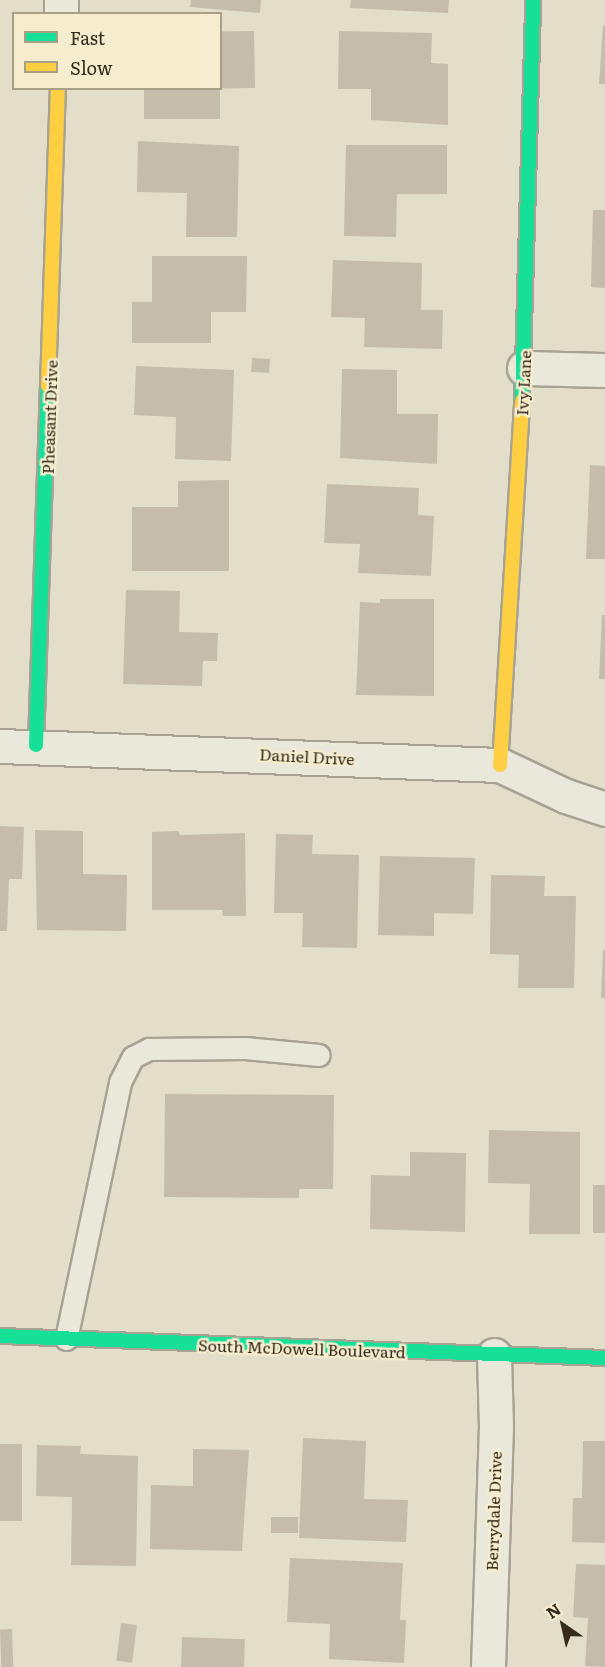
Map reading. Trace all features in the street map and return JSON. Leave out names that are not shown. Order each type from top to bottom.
[{"type":"street","name":"Ivy Lane","points":[[500,765],[524,368],[533,0]]},
{"type":"street","name":"Pheasant Drive","points":[[36,744],[58,90]]},
{"type":"street","points":[[524,368],[605,370]]},
{"type":"street","name":"Daniel Drive","points":[[0,746],[36,744],[500,765],[566,796],[605,809]]},
{"type":"street","name":"South McDowell Boulevard","points":[[0,1336],[605,1358]]},
{"type":"street","name":"Berrydale Drive","points":[[488,1667],[496,1426],[494,1355]]},
{"type":"lane","points":[[66,1339],[120,1082],[133,1057],[149,1049],[245,1048],[319,1055]]},
{"type":"building","points":[[191,0],[261,0],[260,13],[190,7]]},
{"type":"building","points":[[351,0],[449,0],[448,13],[350,8]]},
{"type":"building","points":[[603,26],[605,26],[605,84],[599,84]]},
{"type":"building","points":[[254,31],[255,88],[222,89],[222,32]]},
{"type":"building","points":[[339,31],[432,33],[431,63],[448,64],[448,125],[371,120],[371,89],[338,89]]},
{"type":"building","points":[[144,90],[220,90],[220,119],[144,119]]},
{"type":"building","points":[[138,141],[239,146],[237,237],[186,237],[187,193],[137,192]]},
{"type":"building","points":[[346,145],[447,145],[447,194],[397,194],[396,237],[344,236]]},
{"type":"building","points":[[593,210],[605,210],[605,288],[591,287]]},
{"type":"building","points":[[152,256],[247,256],[246,312],[211,312],[211,343],[132,343],[132,302],[152,302]]},
{"type":"building","points":[[333,260],[422,263],[421,310],[443,310],[442,349],[364,347],[365,318],[331,317]]},
{"type":"building","points":[[252,358],[270,359],[269,373],[251,372]]},
{"type":"building","points":[[136,366],[234,370],[231,461],[175,459],[176,417],[134,415]]},
{"type":"building","points":[[342,369],[397,370],[397,414],[438,414],[437,464],[340,458]]},
{"type":"building","points":[[590,465],[605,466],[605,559],[586,559]]},
{"type":"building","points":[[229,480],[229,571],[132,571],[132,507],[178,507],[178,481]]},
{"type":"building","points":[[327,484],[419,488],[418,515],[434,516],[431,576],[358,573],[360,544],[324,543]]},
{"type":"building","points":[[126,590],[180,591],[179,632],[218,633],[217,661],[203,661],[202,686],[123,684]]},
{"type":"building","points":[[380,599],[434,599],[434,696],[356,695],[360,602],[380,603]]},
{"type":"building","points":[[602,615],[605,615],[605,679],[599,679]]},
{"type":"building","points":[[0,826],[24,827],[22,879],[9,879],[7,931],[0,931]]},
{"type":"building","points":[[35,830],[83,831],[83,874],[127,875],[126,931],[37,930]]},
{"type":"building","points":[[178,831],[180,835],[245,833],[246,916],[223,916],[222,910],[152,910],[152,832]]},
{"type":"building","points":[[276,834],[313,835],[312,854],[359,855],[357,948],[302,947],[303,913],[274,913]]},
{"type":"building","points":[[380,856],[475,858],[473,914],[434,913],[434,936],[378,935]]},
{"type":"building","points":[[491,875],[545,876],[544,896],[576,896],[574,988],[518,988],[519,955],[490,954]]},
{"type":"building","points":[[603,950],[605,950],[605,998],[601,998]]},
{"type":"building","points":[[165,1094],[334,1095],[333,1189],[299,1189],[299,1198],[164,1197]]},
{"type":"building","points":[[489,1130],[580,1132],[580,1234],[529,1234],[530,1184],[488,1183]]},
{"type":"building","points":[[410,1152],[466,1153],[465,1232],[370,1229],[371,1175],[410,1176]]},
{"type":"building","points":[[593,1185],[605,1185],[605,1233],[593,1233]]},
{"type":"building","points":[[303,1438],[366,1441],[364,1499],[408,1500],[406,1542],[299,1538]]},
{"type":"building","points":[[583,1441],[605,1441],[605,1543],[572,1542],[573,1498],[582,1498]]},
{"type":"building","points":[[0,1444],[22,1444],[22,1521],[0,1521]]},
{"type":"building","points":[[37,1445],[81,1446],[80,1454],[138,1456],[136,1566],[71,1565],[72,1497],[36,1496]]},
{"type":"building","points":[[193,1449],[249,1450],[242,1551],[150,1549],[151,1485],[193,1486]]},
{"type":"building","points":[[271,1517],[298,1517],[298,1533],[271,1533]]},
{"type":"building","points":[[290,1558],[403,1563],[400,1620],[406,1620],[404,1663],[329,1659],[330,1624],[287,1622]]},
{"type":"building","points":[[576,1564],[605,1565],[605,1667],[585,1666],[588,1618],[573,1617]]},
{"type":"building","points":[[121,1623],[137,1625],[132,1663],[116,1661]]},
{"type":"building","points":[[0,1629],[12,1629],[13,1667],[1,1667]]},
{"type":"building","points":[[182,1637],[245,1639],[244,1667],[181,1667]]},
{"type":"traffic: fast","points":[[522,401],[533,0]]},
{"type":"traffic: fast","points":[[36,745],[48,386]]},
{"type":"traffic: fast","points":[[0,1336],[605,1358]]},
{"type":"traffic: slow","points":[[48,386],[58,90]]},
{"type":"traffic: slow","points":[[500,765],[522,401]]}]
